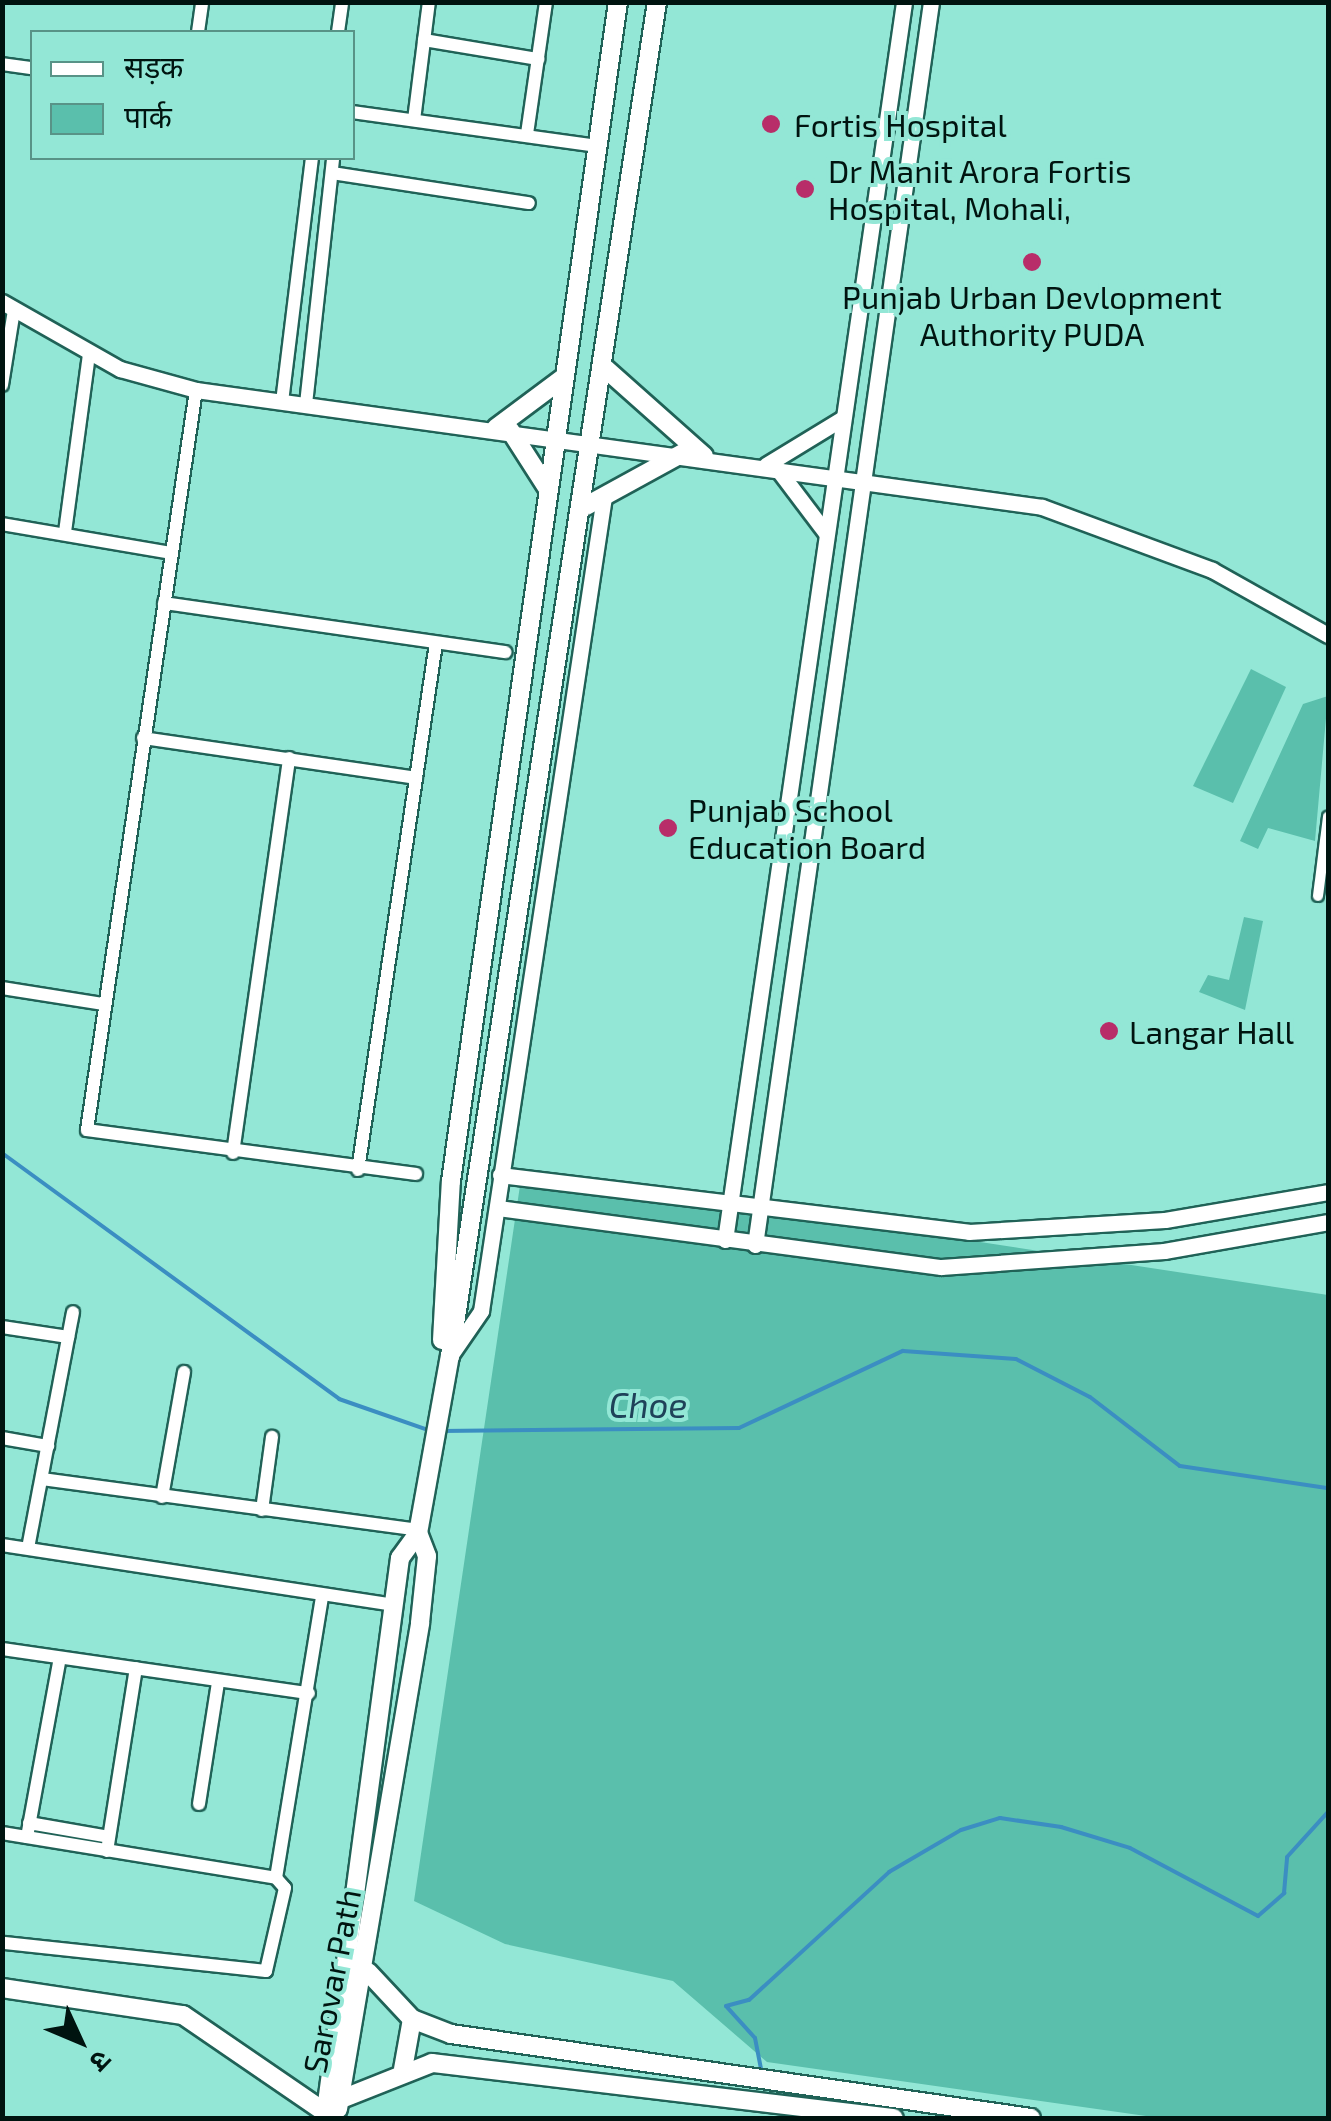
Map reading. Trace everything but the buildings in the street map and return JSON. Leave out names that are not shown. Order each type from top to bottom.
[{"type":"main road","points":[[449,1362],[440,1358],[451,1181],[618,2]]},
{"type":"main road","points":[[332,2113],[400,1558],[418,1532],[449,1362],[596,441],[657,2]]},
{"type":"main road","points":[[606,369],[704,456]]},
{"type":"main road","points":[[548,491],[534,454],[503,429],[563,378]]},
{"type":"main road","points":[[586,506],[683,453]]},
{"type":"main road","name":"Sarovar Path","points":[[332,2113],[368,1972],[420,1622],[427,1556],[418,1532]]},
{"type":"main road","points":[[368,1972],[412,2020],[451,2034],[822,2088],[916,2110],[1032,2118]]},
{"type":"main road","points":[[2,1988],[182,2015],[332,2113]]},
{"type":"main road","points":[[402,2069],[412,2020]]},
{"type":"main road","points":[[332,2113],[402,2069],[432,2063],[894,2118]]},
{"type":"main road","points":[[728,2098],[730,2074]]},
{"type":"street","points":[[198,30],[202,2]]},
{"type":"street","points":[[338,30],[342,2]]},
{"type":"street","points":[[414,120],[429,2]]},
{"type":"street","points":[[527,134],[546,2]]},
{"type":"street","points":[[725,1240],[904,2]]},
{"type":"street","points":[[755,1245],[791,948],[931,2]]},
{"type":"street","points":[[424,40],[538,59]]},
{"type":"street","points":[[2,64],[30,68]]},
{"type":"street","points":[[355,112],[596,146]]},
{"type":"street","points":[[282,402],[312,160]]},
{"type":"street","points":[[306,404],[333,160]]},
{"type":"street","points":[[332,172],[530,204]]},
{"type":"street","points":[[2,385],[8,306],[89,354],[196,390],[683,453],[1042,507],[1131,534],[1328,635]]},
{"type":"street","points":[[64,532],[89,354]]},
{"type":"street","points":[[196,390],[103,1004],[90,1134],[358,1170],[416,1174]]},
{"type":"street","points":[[771,466],[843,418]]},
{"type":"street","points":[[771,466],[826,533]]},
{"type":"street","points":[[449,1362],[478,1322],[604,496]]},
{"type":"street","points":[[2,524],[171,553]]},
{"type":"street","points":[[164,603],[505,652]]},
{"type":"street","points":[[358,1170],[436,643]]},
{"type":"street","points":[[143,738],[416,778]]},
{"type":"street","points":[[233,1153],[288,758]]},
{"type":"street","points":[[794,758],[819,762]]},
{"type":"street","points":[[1318,896],[1328,816]]},
{"type":"street","points":[[767,945],[791,948]]},
{"type":"street","points":[[8,988],[103,1004]]},
{"type":"street","points":[[739,1126],[767,1130]]},
{"type":"street","points":[[500,1176],[985,1233],[1165,1220],[1328,1192]]},
{"type":"street","points":[[498,1208],[755,1245],[957,1266],[1164,1251],[1328,1222]]},
{"type":"street","points":[[28,1548],[73,1312]]},
{"type":"street","points":[[2,1327],[68,1337]]},
{"type":"street","points":[[162,1497],[184,1372]]},
{"type":"street","points":[[262,1510],[272,1437]]},
{"type":"street","points":[[2,1438],[48,1446]]},
{"type":"street","points":[[42,1478],[418,1532]]},
{"type":"street","points":[[2,1545],[322,1598],[394,1604]]},
{"type":"street","points":[[276,1878],[322,1598]]},
{"type":"street","points":[[2,1649],[309,1693]]},
{"type":"street","points":[[28,1830],[60,1658]]},
{"type":"street","points":[[108,1844],[136,1668]]},
{"type":"street","points":[[198,1804],[218,1682]]},
{"type":"street","points":[[2,1833],[28,1830],[108,1844],[276,1878],[285,1888],[266,1971],[2,1942]]},
{"type":"green space","points":[[1251,669],[1286,687],[1233,803],[1193,786]]},
{"type":"green space","points":[[1328,696],[1315,841],[1268,828],[1258,849],[1240,841],[1303,704]]},
{"type":"green space","points":[[1244,917],[1263,921],[1245,1010],[1199,992],[1208,975],[1229,980]]},
{"type":"green space","points":[[522,1172],[1328,1295],[1328,2118],[1160,2118],[767,2062],[673,1981],[505,1944],[414,1901]]},
{"type":"waterway","name":"Choe","points":[[2,1153],[339,1399],[431,1431]]},
{"type":"waterway","name":"Choe","points":[[441,1431],[739,1428],[903,1351],[1016,1359],[1090,1397],[1180,1466],[1328,1488]]},
{"type":"waterway","name":"Choe","points":[[762,2074],[755,2038],[726,2006],[749,2000],[889,1872],[961,1830],[1000,1818],[1061,1827],[1130,1848],[1258,1916],[1284,1893],[1287,1857],[1328,1812]]},
{"type":"place","name":"Fortis Hospital","points":[[771,124]]},
{"type":"place","name":"Dr Manit Arora Fortis Hospital, Mohali,","points":[[805,189]]},
{"type":"place","name":"Punjab Urban Devlopment Authority PUDA","points":[[1032,262]]},
{"type":"place","name":"Punjab School Education Board","points":[[668,828]]},
{"type":"place","name":"Langar Hall","points":[[1109,1031]]}]
